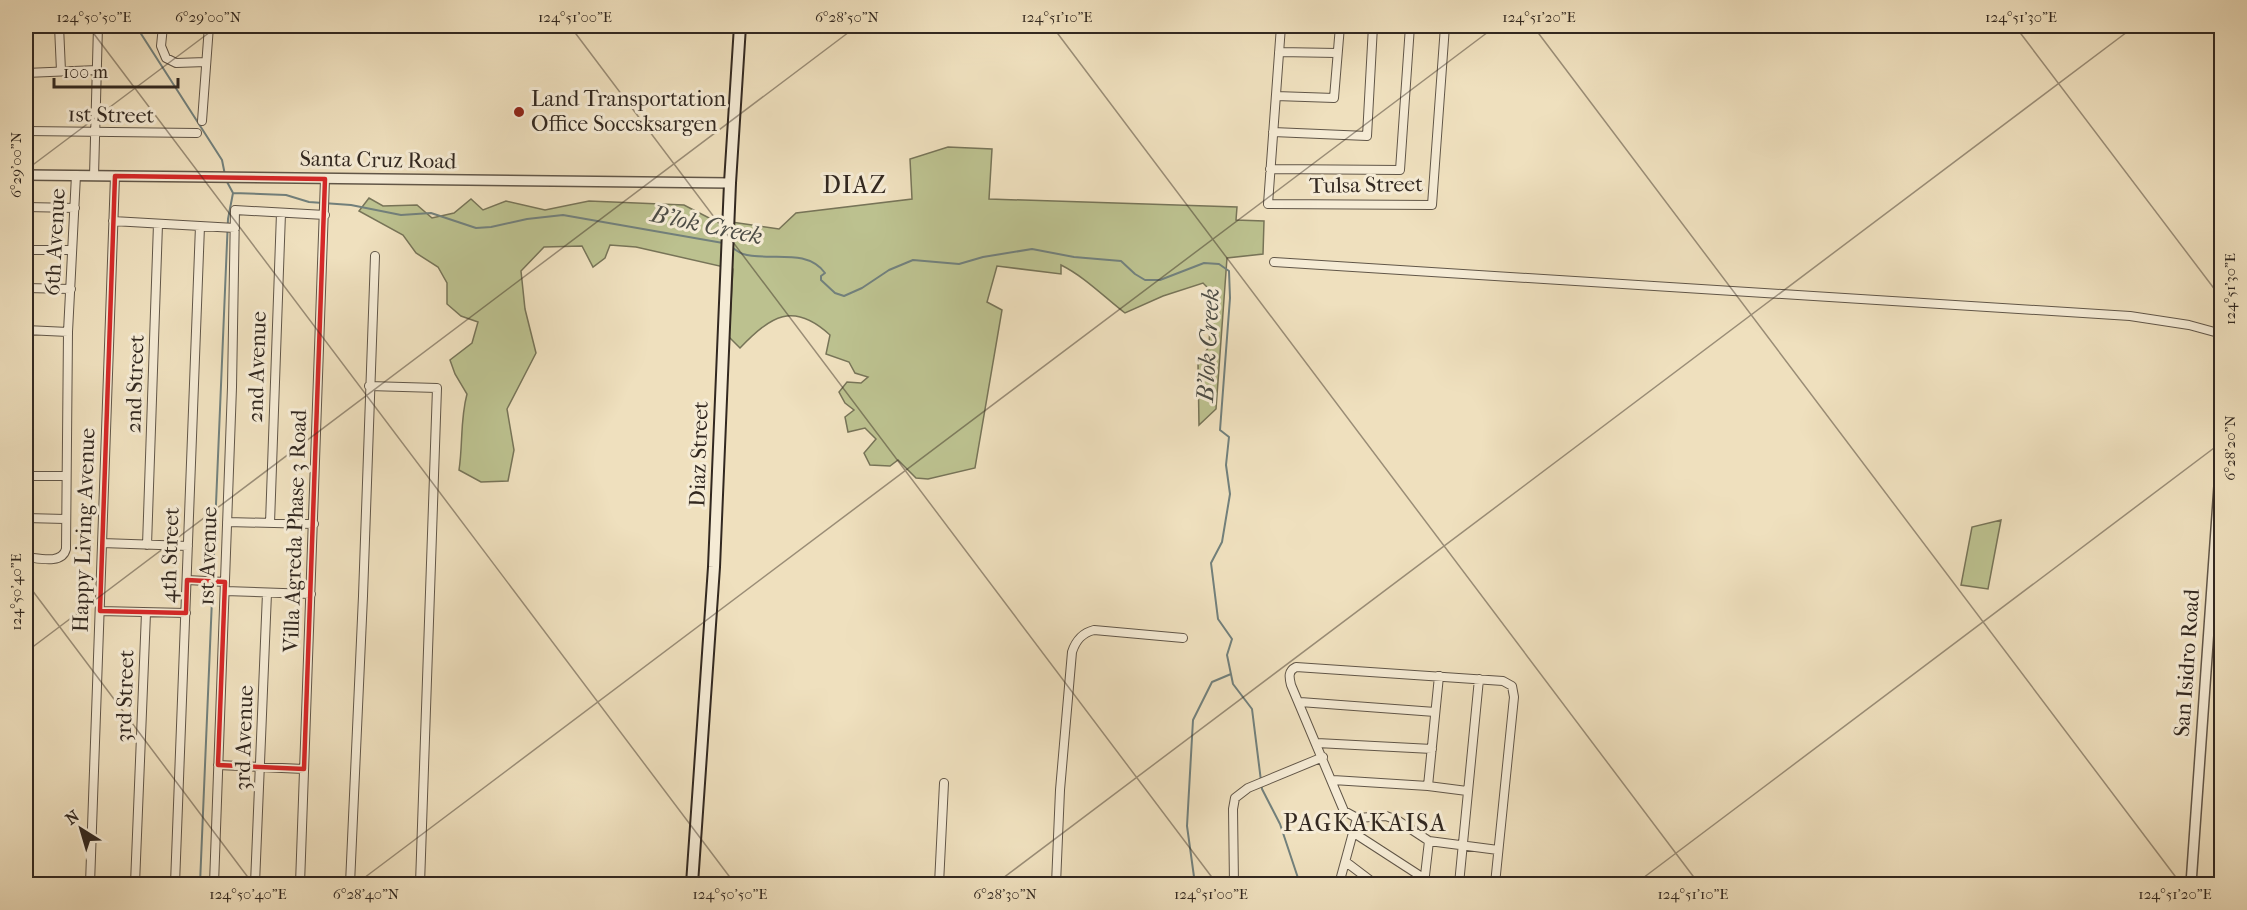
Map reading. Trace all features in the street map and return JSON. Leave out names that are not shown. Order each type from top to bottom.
[{"type":"main road","name":"Diaz Street","points":[[692,885],[714,567],[730,183],[740,26]]},
{"type":"street","points":[[59,26],[61,71]]},
{"type":"street","points":[[94,176],[98,26]]},
{"type":"street","points":[[163,26],[161,46],[166,58],[176,63],[206,62]]},
{"type":"street","points":[[202,121],[209,26]]},
{"type":"street","points":[[1281,26],[1270,169],[1400,170],[1410,26]]},
{"type":"street","points":[[1276,96],[1334,98],[1340,26]]},
{"type":"street","points":[[1273,132],[1367,136],[1373,26]]},
{"type":"street","name":"Tulsa Street","points":[[1270,169],[1268,204],[1432,206],[1445,26]]},
{"type":"street","points":[[1279,52],[1337,53]]},
{"type":"street","points":[[26,73],[97,69]]},
{"type":"street","name":"1st Street","points":[[26,131],[197,134]]},
{"type":"street","name":"Santa Cruz Road","points":[[26,175],[730,183]]},
{"type":"street","name":"6th Avenue","points":[[26,557],[58,559],[63,556],[66,549],[68,332],[76,176]]},
{"type":"street","name":"Happy Living Avenue","points":[[90,885],[115,176]]},
{"type":"street","name":"Villa Agreda Phase 3 Road","points":[[300,885],[325,179]]},
{"type":"street","points":[[26,207],[75,208]]},
{"type":"street","points":[[281,213],[325,208]]},
{"type":"street","name":"1st Avenue","points":[[214,885],[225,591],[218,582],[227,522],[232,387],[229,228],[235,210],[281,213]]},
{"type":"street","name":"2nd Avenue","points":[[270,523],[281,213]]},
{"type":"street","points":[[113,221],[229,228]]},
{"type":"street","name":"2nd Street","points":[[147,545],[158,224]]},
{"type":"street","name":"4th Street","points":[[175,885],[200,226]]},
{"type":"street","points":[[26,250],[71,250]]},
{"type":"street","points":[[350,885],[375,256]]},
{"type":"street","points":[[1274,262],[2119,315],[2189,325],[2222,334]]},
{"type":"street","points":[[26,288],[70,290]]},
{"type":"street","points":[[26,445],[27,330],[68,332]]},
{"type":"street","points":[[369,386],[436,388],[420,885]]},
{"type":"street","name":"San Isidro Road","points":[[2191,885],[2222,444]]},
{"type":"street","points":[[26,476],[66,476]]},
{"type":"street","points":[[26,518],[65,519]]},
{"type":"street","points":[[227,522],[314,524]]},
{"type":"street","points":[[102,543],[188,546]]},
{"type":"street","points":[[187,580],[218,582]]},
{"type":"street","points":[[225,591],[311,594]]},
{"type":"street","name":"3rd Avenue","points":[[255,885],[262,766],[267,593]]},
{"type":"street","points":[[100,611],[186,613]]},
{"type":"street","name":"3rd Street","points":[[135,885],[146,612]]},
{"type":"street","points":[[2210,620],[2222,621]]},
{"type":"street","points":[[1056,885],[1060,790],[1074,645],[1085,632],[1094,630],[1183,638]]},
{"type":"street","points":[[1495,885],[1514,691],[1509,683],[1439,676],[1296,667],[1292,669],[1289,676],[1291,685],[1323,757],[1341,808],[1357,818],[1386,816],[1392,818],[1429,841],[1498,850]]},
{"type":"street","points":[[1428,786],[1439,676]]},
{"type":"street","points":[[1459,885],[1479,679]]},
{"type":"street","points":[[1300,702],[1435,712]]},
{"type":"street","points":[[1317,743],[1432,749]]},
{"type":"street","points":[[1234,885],[1233,802],[1243,791],[1323,757]]},
{"type":"street","points":[[218,765],[304,769]]},
{"type":"street","points":[[1332,780],[1428,786],[1467,791]]},
{"type":"street","points":[[939,885],[944,783]]},
{"type":"street","points":[[1339,885],[1357,818]]},
{"type":"street","points":[[1354,833],[1424,882],[1429,841]]},
{"type":"street","points":[[1346,862],[1375,885]]},
{"type":"highlighted area","points":[[115,176],[325,179],[304,769],[218,765],[225,582],[187,580],[186,613],[100,611]]},
{"type":"green space","points":[[948,147],[992,149],[989,199],[1237,207],[1236,220],[1264,221],[1263,254],[1227,258],[1216,409],[1199,425],[1198,362],[1209,347],[1211,291],[1203,283],[1163,296],[1125,313],[1086,281],[1061,265],[1061,274],[997,266],[987,302],[1002,310],[975,468],[928,479],[916,478],[898,460],[890,466],[870,465],[864,453],[876,439],[865,428],[848,432],[845,417],[854,410],[845,403],[839,392],[847,382],[861,383],[868,377],[855,373],[849,362],[826,354],[830,335],[817,324],[805,318],[783,317],[762,328],[740,348],[729,337],[733,269],[636,247],[610,245],[605,258],[593,267],[582,246],[544,247],[521,271],[525,309],[536,353],[507,409],[514,450],[508,481],[481,482],[459,470],[463,413],[467,394],[450,360],[472,343],[478,322],[461,316],[447,304],[447,283],[438,267],[416,253],[403,235],[359,211],[369,198],[383,206],[417,205],[432,218],[454,213],[471,199],[483,210],[506,201],[545,210],[589,201],[684,205],[711,219],[779,229],[796,213],[912,199],[910,159]]},
{"type":"green space","points":[[2001,520],[1988,589],[1961,585],[1972,527]]},
{"type":"waterway","name":"B'lok Creek","points":[[136,26],[222,160],[225,175]]},
{"type":"waterway","name":"B'lok Creek","points":[[226,180],[233,193]]},
{"type":"waterway","name":"B'lok Creek","points":[[233,193],[286,195],[309,202],[351,205],[401,215],[431,213],[476,228],[563,215],[723,243]]},
{"type":"waterway","points":[[200,884],[228,219],[233,193]]},
{"type":"waterway","name":"B'lok Creek","points":[[731,247],[753,256],[808,260],[825,273],[821,276],[821,280],[835,293],[844,296],[862,288],[889,270],[913,260],[959,264],[983,257],[1032,249],[1074,257],[1121,261],[1145,280],[1160,280],[1204,263],[1219,264],[1229,271],[1230,298],[1220,430],[1229,437],[1226,465],[1230,494],[1222,542],[1211,563],[1218,619],[1232,639],[1227,655],[1233,684],[1252,709],[1262,789],[1280,824],[1300,884]]},
{"type":"waterway","points":[[1195,884],[1187,826],[1193,720],[1212,682],[1231,674]]},
{"type":"place","name":"Land Transportation Office Soccsksargen","points":[[519,112]]},
{"type":"district","name":"DIAZ","points":[[855,185]]},
{"type":"district","name":"PAGKAKAISA","points":[[1365,823]]}]
